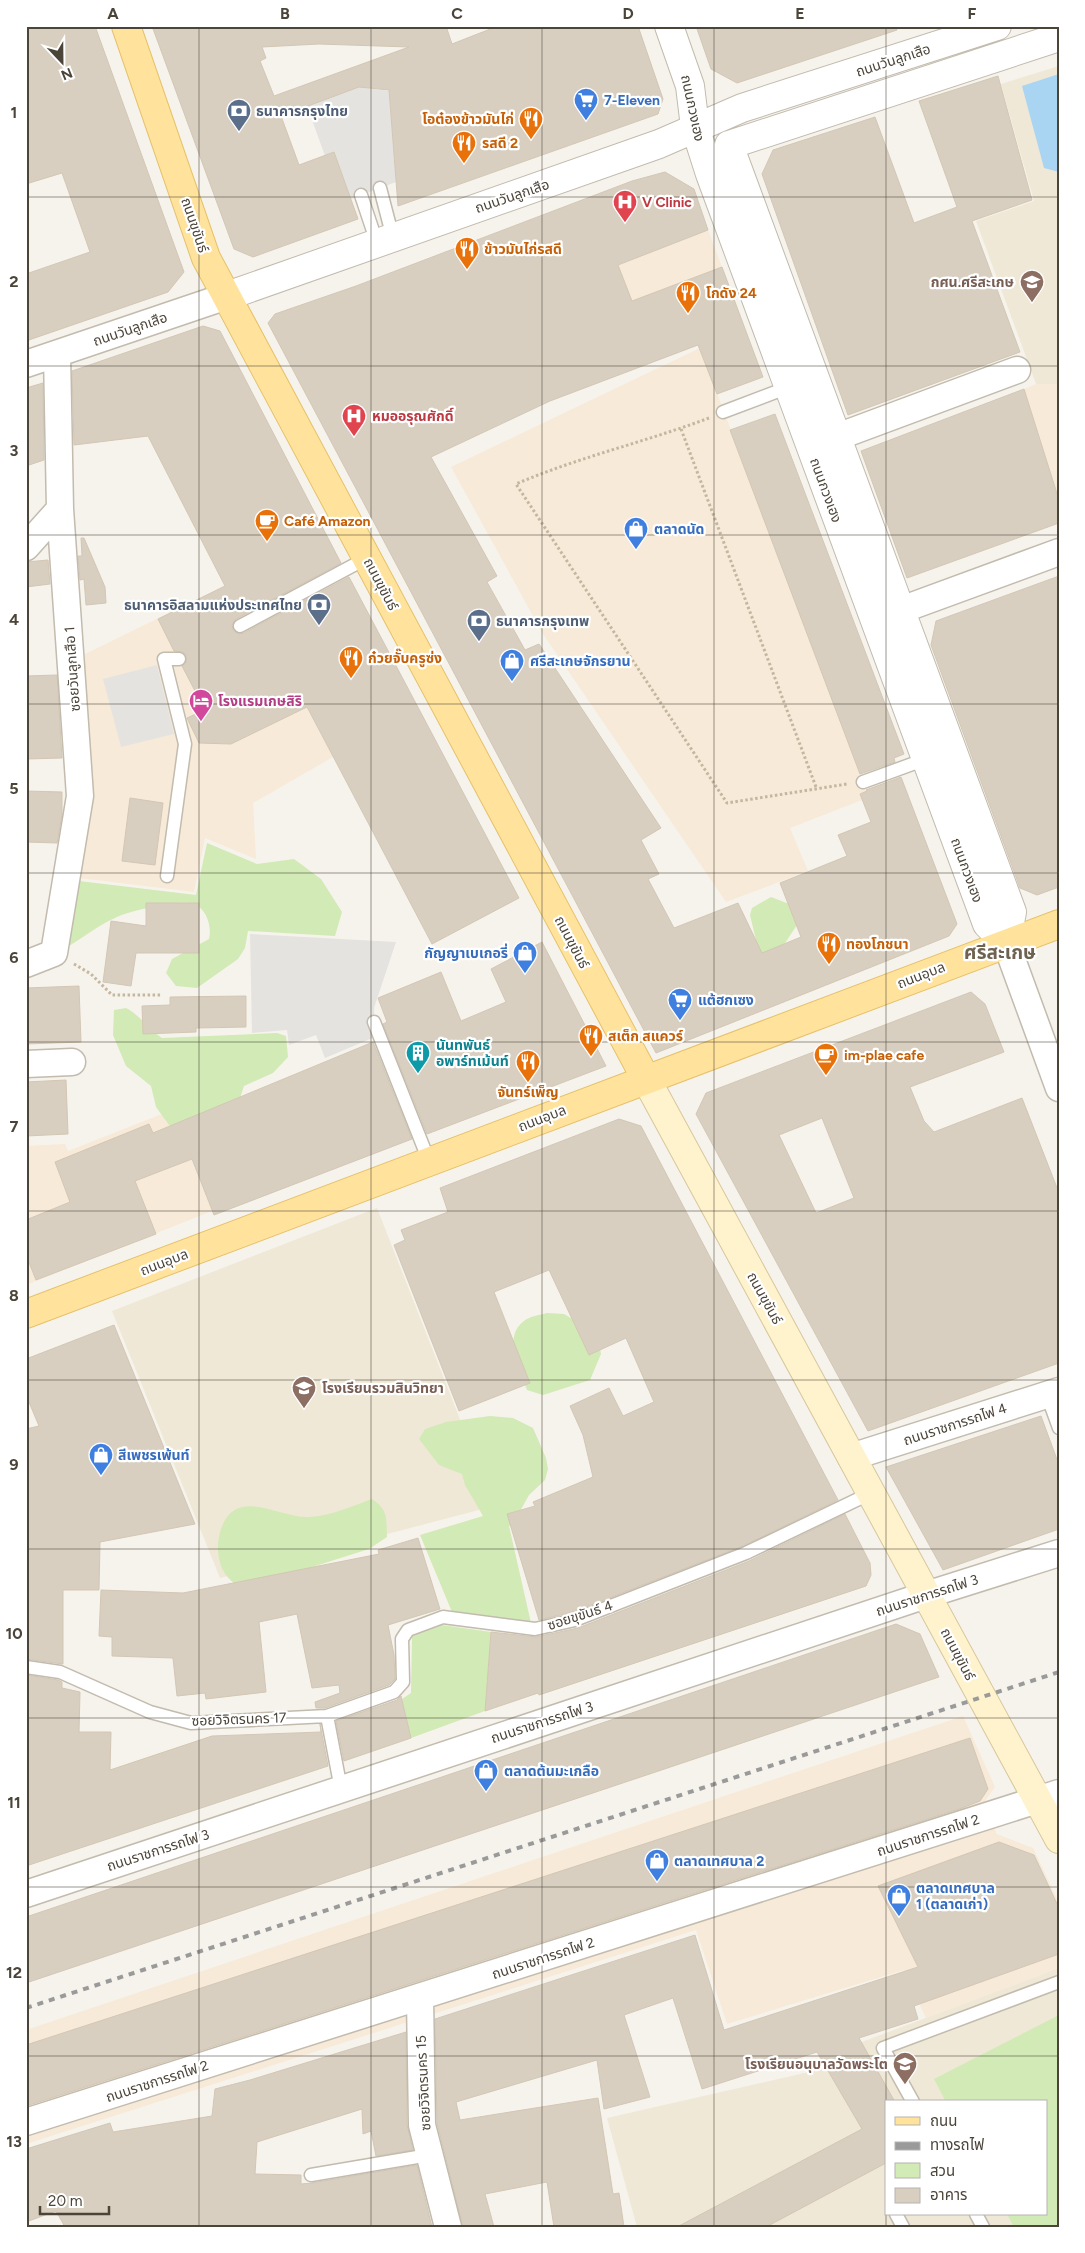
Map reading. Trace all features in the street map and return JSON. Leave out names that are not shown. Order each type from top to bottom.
[{"type":"main road","name":"ถนนขุขันธ์","points":[[126,26],[206,258],[646,1079],[926,1595],[1048,1796],[1059,1839]]},
{"type":"main road","name":"ถนนอุบล","points":[[26,1314],[1059,924]]},
{"type":"street","name":"ถนนกวงเฮง","points":[[669,26],[690,86],[695,127],[710,174],[788,387],[987,924],[1006,944],[1059,1088]]},
{"type":"street","name":"ถนนวันลูกเสือ","points":[[26,364],[227,296],[659,144],[742,108],[997,26]]},
{"type":"street","points":[[695,127],[729,145],[1059,37]]},
{"type":"street","name":"ถนนกวงเฮง","points":[[729,145],[1012,912],[1006,944]]},
{"type":"street","name":"ซอยวันลูกเสือ 1","points":[[54,953],[80,796],[60,509],[56,354]]},
{"type":"street","points":[[837,436],[1017,370]]},
{"type":"street","points":[[26,547],[60,509]]},
{"type":"street","points":[[901,610],[1059,552]]},
{"type":"street","points":[[26,964],[54,953]]},
{"type":"street","points":[[26,1064],[72,1062]]},
{"type":"street","name":"ถนนราชการรถไฟ 4","points":[[852,1457],[1053,1393]]},
{"type":"street","name":"ถนนราชการรถไฟ 3","points":[[26,1894],[926,1595],[1059,1553]]},
{"type":"street","name":"ถนนราชการรถไฟ 2","points":[[26,2122],[1048,1796]]},
{"type":"street","name":"ซอยวิจิตรนคร 15","points":[[420,1997],[422,2124],[448,2227]]},
{"type":"lane","points":[[380,188],[385,241]]},
{"type":"lane","points":[[362,195],[385,241]]},
{"type":"lane","points":[[723,412],[788,387]]},
{"type":"lane","points":[[240,626],[367,558]]},
{"type":"lane","points":[[167,876],[185,744],[164,659],[179,659]]},
{"type":"lane","points":[[863,782],[926,758]]},
{"type":"lane","points":[[374,1022],[429,1161]]},
{"type":"lane","points":[[1053,1393],[1059,1428]]},
{"type":"lane","name":"ซอยขุขันธ์ 4","points":[[327,1716],[394,1692],[403,1682],[402,1639],[408,1630],[443,1617],[535,1629],[574,1620],[746,1553],[871,1493]]},
{"type":"lane","name":"ซอยวิจิตรนคร 17","points":[[26,1667],[60,1672],[150,1712],[191,1722],[327,1716]]},
{"type":"lane","points":[[327,1716],[341,1789]]},
{"type":"lane","points":[[912,2100],[883,2048],[1059,1982]]},
{"type":"lane","points":[[311,2175],[429,2155]]},
{"type":"path","points":[[723,412],[681,428],[557,466],[516,484],[727,803],[863,782]]},
{"type":"path","points":[[681,428],[816,788]]},
{"type":"path","points":[[54,953],[91,974],[112,995],[161,995]]},
{"type":"shaded area","name":"กศน.ศรีสะเกษ","points":[[1059,66],[1059,384],[1036,384],[976,221],[1034,201],[1001,84]]},
{"type":"shaded area","points":[[359,87],[389,91],[396,182],[351,199],[334,153],[325,156],[307,106]]},
{"type":"shaded area","points":[[708,230],[722,267],[632,301],[618,265]]},
{"type":"shaded area","name":"ตลาดนัด","points":[[700,348],[867,791],[860,794],[862,800],[790,828],[808,871],[726,902],[543,634],[451,467]]},
{"type":"shaded area","points":[[1036,384],[1059,384],[1059,500],[1024,389]]},
{"type":"shaded area","name":"โรงแรมเกษสิริ","points":[[326,533],[354,587],[267,634],[333,757],[253,803],[256,859],[205,838],[194,892],[79,878],[94,797],[83,655],[220,588]]},
{"type":"shaded area","points":[[157,665],[174,734],[121,747],[103,679]]},
{"type":"shaded area","points":[[250,934],[396,942],[374,1008],[375,1037],[325,1058],[316,1035],[289,1045],[287,1030],[252,1033]]},
{"type":"shaded area","points":[[172,1110],[212,1211],[26,1285],[26,1146],[65,1144],[68,1151]]},
{"type":"shaded area","name":"โรงเรียนรวมสินวิทยา","points":[[377,1208],[494,1506],[220,1578],[112,1311]]},
{"type":"shaded area","name":"ตลาดเทศบาล 2","points":[[963,1716],[995,1787],[983,1804],[997,1834],[1033,1848],[1059,1903],[1059,1968],[926,2018],[904,1970],[727,2024],[696,1930],[26,2144],[26,2030]]},
{"type":"shaded area","name":"โรงเรียนอนุบาลวัดพระโต","points":[[1059,1968],[1059,2227],[637,2227],[607,2118],[822,2069],[819,2058]]},
{"type":"green space","points":[[207,843],[257,864],[294,859],[321,879],[342,912],[335,936],[248,931],[245,948],[238,959],[197,988],[176,986],[166,973],[172,959],[209,939],[208,919],[202,910],[194,904],[167,904],[122,915],[103,924],[69,946],[79,881],[196,895]]},
{"type":"green space","points":[[771,897],[797,907],[799,922],[775,958],[761,961],[750,915],[752,908]]},
{"type":"green space","points":[[126,1008],[136,1014],[162,1038],[277,1033],[286,1036],[288,1057],[273,1073],[244,1086],[237,1107],[199,1138],[169,1125],[156,1107],[151,1086],[126,1066],[113,1035],[114,1010]]},
{"type":"green space","points":[[547,1313],[564,1314],[597,1333],[601,1354],[590,1380],[543,1395],[527,1390],[517,1364],[513,1345],[514,1336],[518,1328],[526,1319]]},
{"type":"green space","points":[[490,1416],[513,1418],[533,1428],[546,1458],[548,1469],[545,1480],[529,1495],[513,1524],[509,1526],[531,1623],[452,1612],[420,1535],[483,1516],[465,1485],[462,1474],[439,1465],[419,1439],[425,1429],[446,1422]]},
{"type":"green space","points":[[372,1499],[381,1507],[386,1516],[387,1537],[369,1549],[246,1588],[231,1580],[221,1566],[218,1543],[221,1529],[228,1516],[237,1509],[248,1506],[260,1507],[309,1517],[333,1513]]},
{"type":"green space","points":[[442,1625],[491,1632],[485,1711],[411,1738],[402,1699],[411,1693],[412,1636]]},
{"type":"green space","points":[[1059,2015],[1059,2227],[1014,2227],[1008,2216],[1048,2216],[1048,2100],[945,2100],[934,2079]]},
{"type":"water","points":[[1059,74],[1059,172],[1044,168],[1022,86]]},
{"type":"building","points":[[26,26],[95,26],[184,272],[168,292],[26,341],[26,274],[90,252],[62,173],[26,184]]},
{"type":"building","points":[[152,26],[446,26],[452,44],[498,26],[638,26],[663,99],[658,114],[398,206],[389,90],[359,87],[281,116],[299,165],[334,152],[358,219],[253,257],[234,249]],"holes":[[[319,44],[409,47],[274,96],[260,61],[266,58],[262,47]]]},
{"type":"building","points":[[696,26],[896,26],[897,30],[737,83],[711,69]]},
{"type":"building","points":[[998,76],[1032,200],[972,221],[1020,352],[848,415],[762,174],[773,150],[875,117],[914,223],[957,207],[919,101]]},
{"type":"building","points":[[665,172],[694,189],[708,230],[618,265],[632,301],[722,267],[763,377],[717,394],[698,345],[550,401],[431,457],[497,576],[487,582],[525,650],[539,644],[661,828],[641,840],[659,874],[648,879],[674,928],[738,903],[762,953],[801,937],[780,883],[847,856],[838,835],[871,822],[860,794],[901,777],[957,924],[949,936],[656,1053],[268,323],[275,314],[356,286],[632,181]]},
{"type":"building","points":[[203,326],[220,331],[341,563],[236,619],[232,625],[233,630],[239,634],[244,633],[349,577],[519,898],[432,944],[307,707],[231,744],[199,743],[187,718],[205,710],[182,666],[186,663],[186,655],[183,652],[174,651],[158,619],[225,586],[148,436],[74,445],[72,371]]},
{"type":"building","points":[[43,383],[44,460],[26,466],[26,388]]},
{"type":"building","points":[[1024,389],[1059,500],[1059,523],[907,578],[861,451]]},
{"type":"building","points":[[775,414],[904,754],[894,758],[895,762],[860,774],[730,430]]},
{"type":"building","points":[[81,538],[84,538],[105,587],[106,603],[86,605],[84,579],[80,580],[78,556],[82,556]]},
{"type":"building","points":[[48,560],[50,584],[26,587],[26,562]]},
{"type":"building","points":[[1059,576],[1059,887],[1037,895],[1020,888],[931,645],[936,621]]},
{"type":"building","points":[[57,675],[62,758],[26,759],[26,676]]},
{"type":"building","points":[[26,791],[62,792],[62,815],[57,843],[26,842]]},
{"type":"building","points":[[130,798],[163,803],[155,865],[122,861]]},
{"type":"building","points":[[146,903],[199,903],[199,953],[136,953],[131,986],[103,982],[111,921],[146,926]]},
{"type":"building","points":[[542,942],[606,1066],[427,1134],[383,1024],[387,1022],[378,998],[441,972],[461,1021],[506,1002],[491,969]]},
{"type":"building","points":[[79,986],[81,1042],[26,1044],[26,988]]},
{"type":"building","points":[[971,992],[985,1004],[1004,1052],[910,1087],[924,1121],[934,1132],[1022,1098],[1059,1193],[1059,1363],[868,1431],[696,1114],[706,1093]],"holes":[[[822,1118],[854,1198],[816,1213],[779,1135]]]},
{"type":"building","points":[[246,996],[246,1027],[196,1028],[196,1032],[143,1034],[142,1006],[170,1005],[170,997]]},
{"type":"building","points":[[373,1042],[412,1139],[214,1215],[192,1159],[135,1181],[156,1234],[36,1280],[26,1255],[26,1220],[70,1202],[55,1162],[149,1124],[153,1133]]},
{"type":"building","points":[[66,1080],[68,1134],[26,1136],[26,1082]]},
{"type":"building","points":[[619,1119],[641,1126],[838,1500],[743,1546],[573,1612],[539,1620],[507,1514],[535,1506],[533,1502],[593,1477],[583,1435],[570,1406],[609,1388],[623,1416],[654,1402],[626,1338],[589,1355],[549,1270],[494,1292],[530,1383],[459,1411],[394,1245],[405,1240],[401,1230],[448,1212],[440,1188]]},
{"type":"building","name":"สีเพชรเพ้นท์","points":[[114,1325],[195,1524],[100,1542],[99,1590],[63,1590],[63,1664],[26,1659],[26,1429],[39,1426],[26,1395],[26,1359]]},
{"type":"building","points":[[1041,1416],[1059,1465],[1059,1529],[943,1570],[886,1467]]},
{"type":"building","points":[[845,1514],[870,1563],[871,1575],[866,1586],[539,1695],[538,1693],[485,1711],[491,1632],[536,1637],[578,1628],[749,1561]]},
{"type":"building","points":[[418,1538],[440,1609],[388,1625],[394,1655],[395,1679],[389,1685],[325,1708],[316,1708],[315,1702],[340,1693],[339,1685],[312,1688],[297,1614],[259,1622],[266,1692],[206,1699],[205,1693],[177,1696],[173,1658],[112,1656],[112,1637],[99,1636],[101,1590],[183,1593],[379,1554],[378,1550]]},
{"type":"building","name":"ตลาดต้นมะเกลือ","points":[[896,1624],[920,1634],[939,1677],[26,1983],[26,1917]]},
{"type":"building","points":[[26,1675],[58,1680],[62,1682],[62,1688],[80,1692],[79,1732],[111,1732],[110,1770],[212,1736],[321,1732],[320,1724],[328,1766],[26,1866]]},
{"type":"building","points":[[401,1696],[411,1738],[344,1761],[336,1721],[397,1700]]},
{"type":"building","points":[[970,1738],[988,1789],[980,1801],[26,2106],[26,2045]]},
{"type":"building","points":[[999,1842],[1034,1855],[1059,1908],[1059,1954],[914,2006],[918,2019],[859,2038],[894,2100],[885,2100],[885,2164],[766,2227],[677,2227],[862,2129],[817,2052],[702,2089],[673,1998],[624,2015],[650,2097],[604,2109],[597,2060],[456,2102],[460,2120],[598,2098],[613,2194],[619,2193],[624,2227],[554,2227],[547,2182],[485,2194],[494,2227],[463,2227],[437,2123],[435,2019],[695,1935],[724,2030],[918,1967],[878,1886]]},
{"type":"building","points":[[406,2032],[407,2125],[413,2150],[376,2156],[371,2131],[363,2134],[362,2109],[257,2142],[255,2174],[301,2175],[301,2184],[417,2165],[432,2227],[65,2227],[56,2211],[26,2222],[26,2149],[110,2123],[113,2132],[212,2116],[215,2089]]},
{"type":"railway","points":[[26,2008],[1059,1672]]},
{"type":"place","name":"7-Eleven","points":[[586,121]]},
{"type":"place","name":"ธนาคารกรุงไทย","points":[[239,132]]},
{"type":"place","name":"โอต๋องข้าวมันไก่","points":[[531,140]]},
{"type":"place","name":"รสดี 2","points":[[464,164]]},
{"type":"place","name":"V Clinic","points":[[625,223]]},
{"type":"place","name":"ข้าวมันไก่รสดี","points":[[467,270]]},
{"type":"place","name":"กศน.ศรีสะเกษ","points":[[1032,303]]},
{"type":"place","name":"โกดัง 24","points":[[688,314]]},
{"type":"place","name":"หมออรุณศักดิ์","points":[[354,437]]},
{"type":"place","name":"Café Amazon","points":[[267,542]]},
{"type":"place","name":"ตลาดนัด","points":[[636,550]]},
{"type":"place","name":"ธนาคารอิสลามแห่งประเทศไทย","points":[[319,626]]},
{"type":"place","name":"ธนาคารกรุงเทพ","points":[[479,642]]},
{"type":"place","name":"ก๋วยจั๊บครูซ่ง","points":[[351,679]]},
{"type":"place","name":"ศรีสะเกษจักรยาน","points":[[512,682]]},
{"type":"place","name":"โรงแรมเกษสิริ","points":[[201,722]]},
{"type":"place","name":"ทองโภชนา","points":[[829,965]]},
{"type":"place","name":"กัญญาเบเกอรี่","points":[[525,974]]},
{"type":"place","name":"แต้ฮกเซง","points":[[680,1021]]},
{"type":"place","name":"สเต็ก สแควร์","points":[[591,1057]]},
{"type":"place","name":"นันทพันธ์ อพาร์ทเม้นท์","points":[[418,1074]]},
{"type":"place","name":"im-plae cafe","points":[[826,1076]]},
{"type":"place","name":"จันทร์เพ็ญ","points":[[528,1083]]},
{"type":"place","name":"โรงเรียนรวมสินวิทยา","points":[[304,1409]]},
{"type":"place","name":"สีเพชรเพ้นท์","points":[[101,1476]]},
{"type":"place","name":"ตลาดต้นมะเกลือ","points":[[486,1792]]},
{"type":"place","name":"ตลาดเทศบาล 2","points":[[657,1882]]},
{"type":"place","name":"ตลาดเทศบาล 1 (ตลาดเก่า)","points":[[899,1917]]},
{"type":"place","name":"โรงเรียนอนุบาลวัดพระโต","points":[[905,2085]]},
{"type":"district","name":"ศรีสะเกษ","points":[[1000,952]]}]
